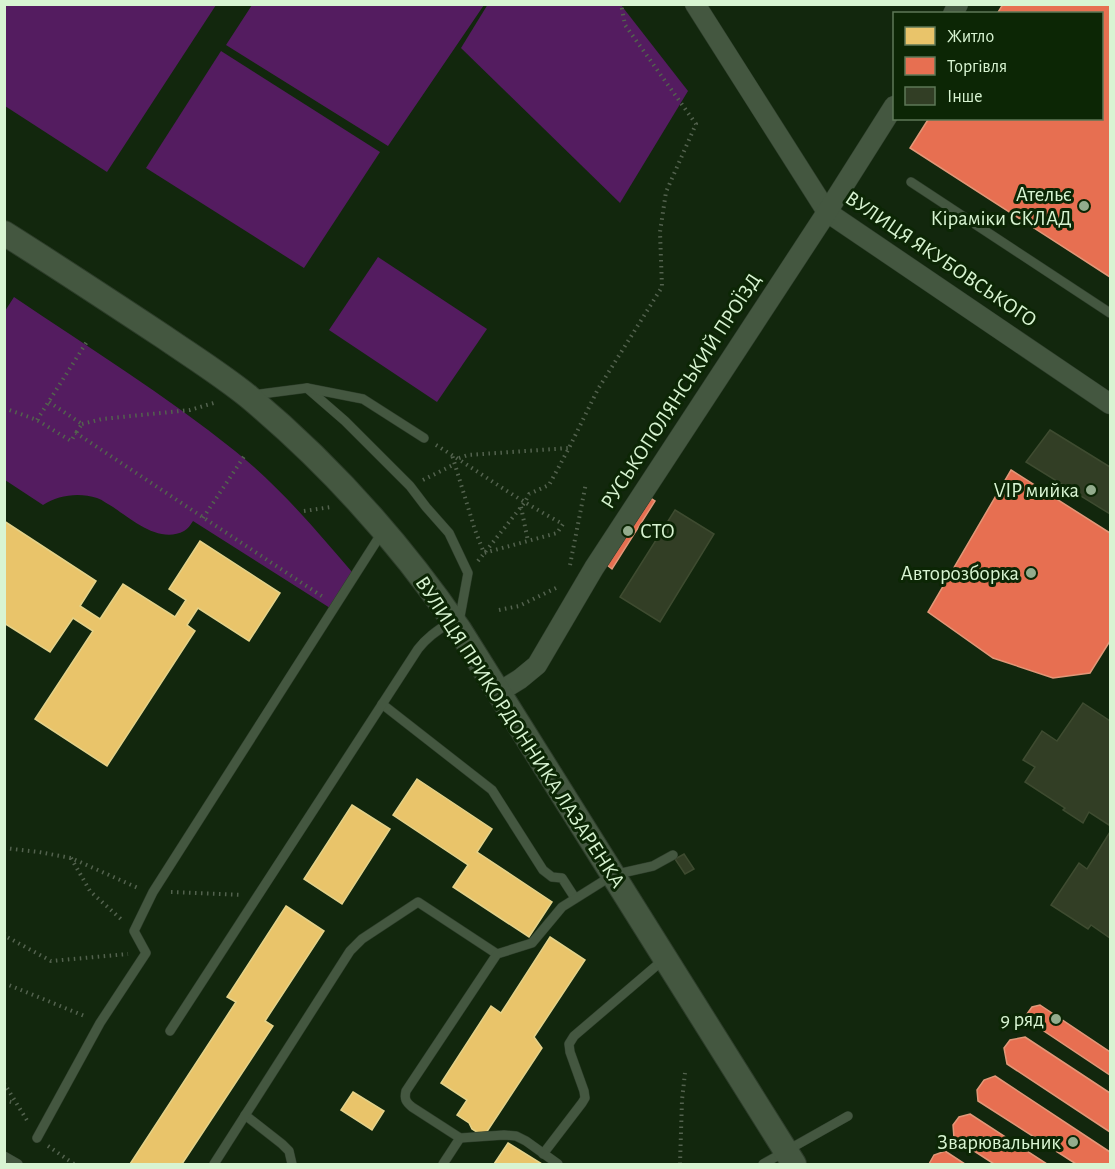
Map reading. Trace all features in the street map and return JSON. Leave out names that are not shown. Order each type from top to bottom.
[{"type":"street","name":"ВУЛИЦЯ ЯКУБОВСЬКОГО","points":[[695,4],[827,212],[1110,404]]},
{"type":"street","name":"РУСЬКОПОЛЯНСЬКИЙ ПРОЇЗД","points":[[499,692],[537,665],[594,568],[893,108]]},
{"type":"street","name":"ВУЛИЦЯ ПРИКОРДОННИКА ЛАЗАРЕНКА","points":[[4,233],[248,396],[329,471],[384,530],[456,625],[790,1158]]},
{"type":"lane","points":[[911,182],[1110,313]]},
{"type":"lane","points":[[248,396],[307,388],[363,399],[424,438]]},
{"type":"lane","points":[[170,1031],[424,641],[456,625],[468,573],[449,533],[410,486],[345,421],[307,388]]},
{"type":"lane","points":[[37,1138],[100,1023],[146,953],[134,931],[153,892],[384,530]]},
{"type":"lane","points":[[382,704],[492,790],[543,870],[552,877],[562,878],[575,898]]},
{"type":"lane","points":[[558,1164],[516,1136],[460,1138],[412,1107],[404,1097],[409,1084],[497,954],[532,943],[562,907],[613,875],[653,866],[673,855]]},
{"type":"lane","points":[[214,1164],[350,951],[376,928],[418,902],[497,954]]},
{"type":"lane","points":[[543,1154],[585,1098],[570,1052],[570,1044],[574,1036],[665,958]]},
{"type":"lane","points":[[245,1115],[282,1144],[288,1151],[292,1164]]},
{"type":"lane","points":[[763,1164],[790,1158],[848,1116]]},
{"type":"lane","points":[[443,1164],[460,1138]]},
{"type":"lane","points":[[4,1156],[18,1164]]},
{"type":"path","points":[[468,573],[529,494],[549,485],[598,389],[662,287],[660,232],[666,192],[696,124],[625,25],[621,4]]},
{"type":"path","points":[[38,420],[88,340]]},
{"type":"path","points":[[4,408],[38,420],[71,441],[82,424],[102,419],[190,410],[248,396]]},
{"type":"path","points":[[49,402],[82,424]]},
{"type":"path","points":[[76,433],[335,605]]},
{"type":"path","points":[[424,438],[563,524],[557,533],[484,553]]},
{"type":"path","points":[[459,459],[468,454],[569,448]]},
{"type":"path","points":[[204,518],[245,455]]},
{"type":"path","points":[[452,455],[484,553]]},
{"type":"path","points":[[568,572],[586,483]]},
{"type":"path","points":[[304,511],[333,507]]},
{"type":"path","points":[[521,507],[528,541]]},
{"type":"path","points":[[499,610],[519,606],[594,568]]},
{"type":"path","points":[[4,848],[71,858],[144,891],[258,896]]},
{"type":"path","points":[[71,858],[90,891],[134,931]]},
{"type":"path","points":[[4,933],[51,961],[146,953]]},
{"type":"path","points":[[4,983],[100,1023]]},
{"type":"path","points":[[680,1164],[685,1073]]},
{"type":"path","points":[[4,1083],[37,1138],[74,1164]]},
{"type":"path","points":[[4,1100],[16,1103]]},
{"type":"shaded area","points":[[488,4],[621,5],[688,91],[620,203],[461,48]]},
{"type":"shaded area","points":[[4,5],[216,5],[107,172],[5,106]]},
{"type":"shaded area","points":[[252,5],[484,5],[388,146],[226,45]]},
{"type":"shaded area","points":[[221,51],[380,152],[304,268],[146,168]]},
{"type":"shaded area","points":[[378,257],[487,329],[437,402],[329,330]]},
{"type":"shaded area","points":[[14,297],[181,410],[251,464],[281,493],[352,572],[330,608],[193,521],[185,530],[165,535],[137,524],[97,498],[83,495],[69,496],[43,505],[5,480],[5,311]]},
{"type":"building: Житло","points":[[4,521],[96,581],[80,606],[100,619],[123,584],[175,617],[186,600],[169,589],[200,541],[280,593],[249,641],[198,608],[187,625],[195,631],[107,766],[35,719],[93,631],[73,618],[50,652],[4,623]]},
{"type":"building: Житло","points":[[417,779],[492,829],[477,852],[552,902],[529,937],[453,887],[468,865],[393,815]]},
{"type":"building: Житло","points":[[352,805],[390,829],[342,904],[304,879]]},
{"type":"building: Житло","points":[[286,906],[324,931],[265,1021],[273,1026],[182,1164],[130,1164],[236,1002],[227,997]]},
{"type":"building: Житло","points":[[550,937],[585,960],[534,1037],[542,1048],[486,1133],[480,1134],[457,1115],[467,1100],[441,1083],[491,1006],[501,1013]]},
{"type":"building: Житло","points":[[353,1092],[384,1111],[372,1130],[341,1110]]},
{"type":"building: Житло","points":[[508,1143],[542,1164],[494,1164]]},
{"type":"building: Торгівля","points":[[1003,4],[1110,4],[1110,277],[910,148],[928,120],[1103,120],[1103,12],[998,12]]},
{"type":"building: Торгівля","name":"Авторозборка","points":[[1011,470],[1110,533],[1110,641],[1090,673],[1053,678],[993,658],[928,612]]},
{"type":"building: Торгівля","name":"СТО","points":[[644,494],[655,501],[612,569],[602,561]]},
{"type":"building: Торгівля","points":[[1040,1005],[1110,1052],[1110,1075],[1029,1021],[1027,1014],[1032,1007]]},
{"type":"building: Торгівля","points":[[1025,1037],[1110,1093],[1110,1132],[1007,1064],[1004,1048],[1010,1040]]},
{"type":"building: Торгівля","points":[[995,1076],[1110,1152],[1110,1164],[1076,1164],[978,1101],[977,1090],[984,1080]]},
{"type":"building: Торгівля","points":[[970,1114],[1047,1164],[994,1164],[954,1138],[953,1125],[959,1117]]},
{"type":"building: Торгівля","points":[[945,1151],[965,1164],[929,1164],[934,1155]]},
{"type":"building: Інше","name":"VIP мийка","points":[[1050,430],[1110,467],[1110,514],[1026,462]]},
{"type":"building: Інше","points":[[675,510],[714,534],[660,622],[620,597]]},
{"type":"building: Інше","points":[[1083,703],[1110,721],[1109,825],[1089,812],[1083,823],[1063,810],[1065,808],[1025,782],[1035,767],[1023,760],[1042,731],[1057,741]]},
{"type":"building: Інше","points":[[1110,832],[1110,938],[1091,925],[1088,929],[1051,905],[1079,863],[1087,869]]},
{"type":"building: Інше","points":[[684,854],[694,869],[685,874],[675,859]]},
{"type":"place","name":"Ательє Кіраміки СКЛАД","points":[[1084,206]]},
{"type":"place","name":"VIP мийка","points":[[1091,490]]},
{"type":"place","name":"СТО","points":[[628,531]]},
{"type":"place","name":"Авторозборка","points":[[1031,573]]},
{"type":"place","name":"9 ряд","points":[[1056,1019]]},
{"type":"place","name":"Зварювальник","points":[[1073,1142]]}]
